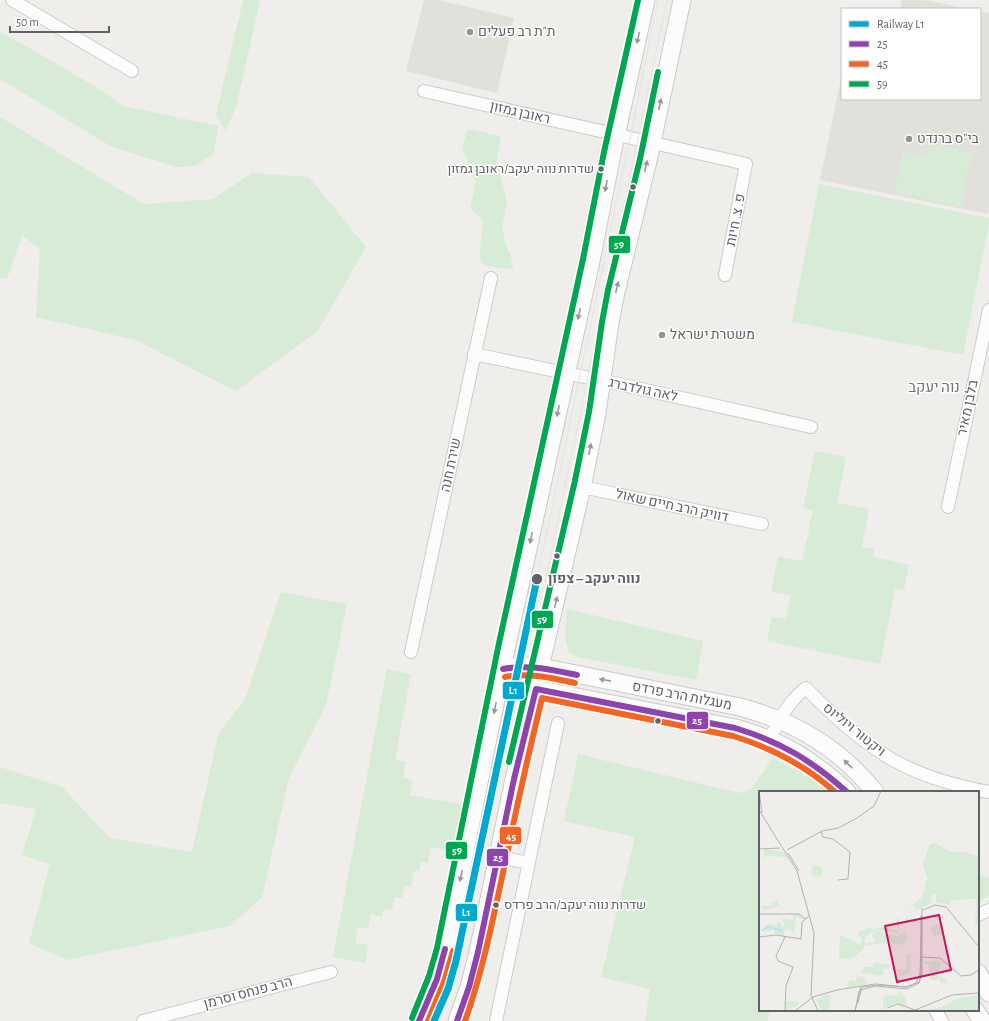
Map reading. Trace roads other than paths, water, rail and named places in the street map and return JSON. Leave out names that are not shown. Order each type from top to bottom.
[{"type":"street","points":[[12,0],[132,71]]},
{"type":"street","points":[[419,1021],[437,979],[445,950],[503,669],[646,0]]},
{"type":"street","points":[[457,1021],[469,988],[478,952],[516,772],[582,487],[597,414],[615,298],[652,142],[682,0]]},
{"type":"street","name":"ראובן גמזון","points":[[424,91],[746,164]]},
{"type":"street","name":"פ. צ. חיות","points":[[725,275],[746,164]]},
{"type":"street","name":"שירת חנה","points":[[411,652],[490,278]]},
{"type":"street","name":"בלבן מאיר","points":[[948,506],[989,310]]},
{"type":"street","name":"לאה גולדברג","points":[[474,354],[810,427]]},
{"type":"street","name":"דוויק הרב חיים שאול","points":[[582,487],[762,524]]},
{"type":"street","name":"מעגלות הרב פרדס","points":[[503,669],[519,666],[540,668],[740,707],[779,720],[815,738],[840,756],[874,791]]},
{"type":"street","points":[[503,669],[516,680],[536,689],[735,728],[770,739],[805,758],[827,773],[846,791]]},
{"type":"street","name":"ויקטור ויוליוס","points":[[770,739],[789,704],[806,688],[850,729],[876,750],[894,761],[924,774],[963,787],[989,792]]},
{"type":"street","points":[[496,1021],[558,723]]},
{"type":"street","points":[[498,857],[529,863]]},
{"type":"street","points":[[979,915],[989,910]]},
{"type":"street","name":"הרב פנחס וסרמן","points":[[143,1021],[331,972]]},
{"type":"street","points":[[979,975],[989,993]]},
{"type":"street","points":[[936,1011],[942,1021]]},
{"type":"street","points":[[975,1011],[982,1021]]},
{"type":"tram line","points":[[537,579],[658,0]]},
{"type":"tram line","points":[[545,582],[667,0]]},
{"type":"rail line","name":"L1","points":[[434,1021],[448,989],[456,961],[537,579]]},
{"type":"place","name":"ת\"ת רב פעלים","points":[[470,32]]},
{"type":"place","name":"בי\"ס ברנדט","points":[[909,139]]},
{"type":"place","name":"שדרות נווה יעקב/ראובן גמזון","points":[[601,169]]},
{"type":"place","name":"משטרת ישראל","points":[[662,335]]},
{"type":"place","name":"נווה יעקב – צפון","points":[[537,579]]},
{"type":"place","name":"שדרות נווה יעקב/הרב פרדס","points":[[496,905]]},
{"type":"district","name":"נוה יעקב","points":[[934,387]]}]
